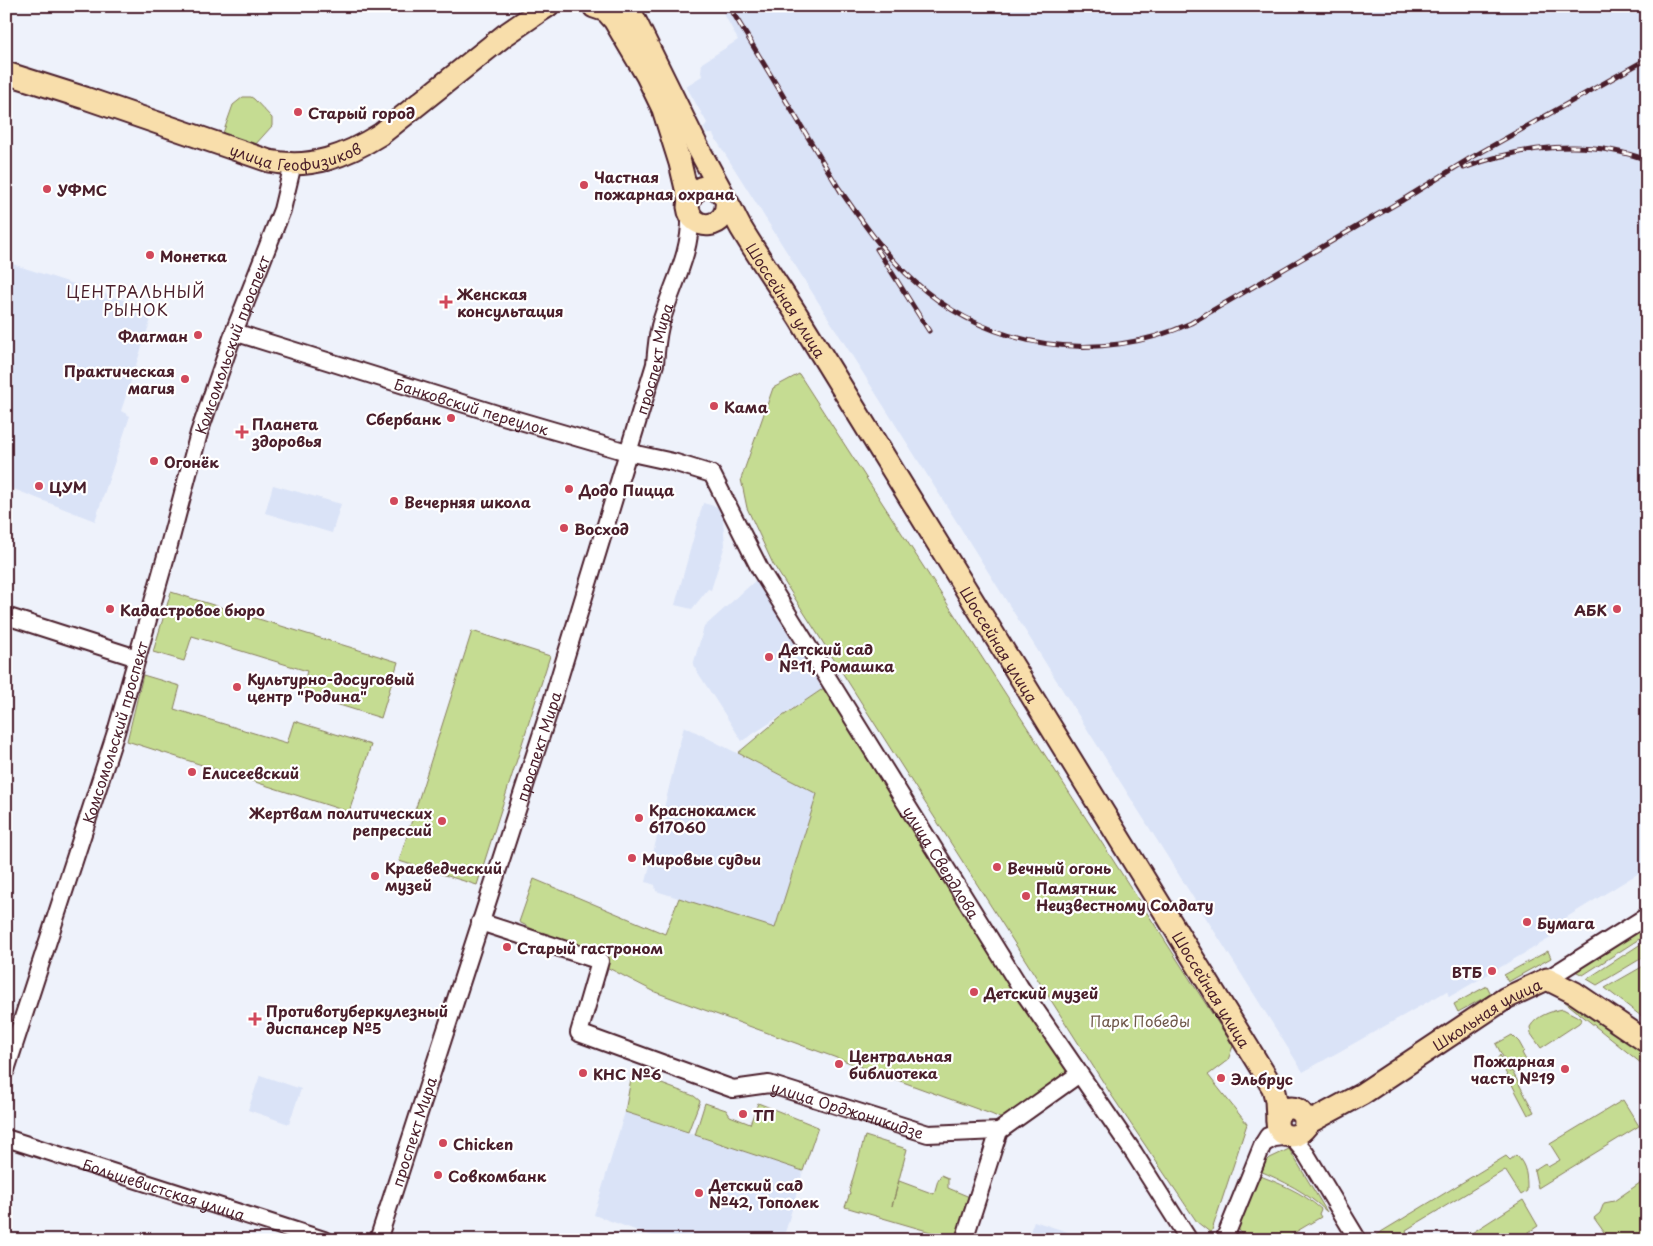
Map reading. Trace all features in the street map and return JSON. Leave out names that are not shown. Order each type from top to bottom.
[{"type":"main road","points":[[593,7],[601,6]]},
{"type":"main road","name":"Шоссейная улица","points":[[628,6],[697,146],[744,232],[1273,1088]]},
{"type":"main road","name":"улица Геофизиков","points":[[6,73],[269,161],[293,164],[321,162],[364,145],[381,134],[505,35],[546,7]]},
{"type":"main road","points":[[593,7],[606,12],[614,20],[656,95],[676,146],[690,208],[699,223],[727,224],[744,232]]},
{"type":"main road","points":[[690,208],[691,195],[701,188],[713,187],[725,197],[726,212],[718,222],[712,224]]},
{"type":"main road","points":[[1547,979],[1574,993],[1647,1042]]},
{"type":"main road","name":"Школьная улица","points":[[1297,1133],[1310,1122],[1362,1094],[1506,998],[1547,979]]},
{"type":"main road","points":[[1273,1088],[1304,1116],[1305,1125],[1297,1133],[1282,1133],[1279,1130],[1273,1088]]},
{"type":"main road","points":[[1277,1120],[1280,1113],[1288,1108],[1327,1112]]},
{"type":"street","name":"Комсомольский проспект","points":[[6,1070],[100,783],[137,658],[199,433],[234,332],[282,210],[293,164]]},
{"type":"street","name":"проспект Мира","points":[[378,1240],[550,708],[655,364],[660,326],[686,251],[690,230],[690,208]]},
{"type":"street","name":"проспект Мира","points":[[686,251],[697,236],[712,224]]},
{"type":"street","name":"Банковский переулок","points":[[234,332],[500,415],[627,452],[673,462],[712,474]]},
{"type":"street","name":"улица Свердлова","points":[[712,474],[760,569],[1020,987],[1134,1153],[1189,1240]]},
{"type":"street","points":[[6,616],[137,658]]},
{"type":"street","name":"Школьная улица","points":[[1547,979],[1647,916]]},
{"type":"street","name":"улица Орджоникидзе","points":[[480,922],[600,961],[579,1033],[733,1089],[769,1084],[928,1134],[999,1131]]},
{"type":"street","points":[[964,1240],[999,1131],[1079,1074]]},
{"type":"street","points":[[1224,1240],[1263,1144],[1277,1120]]},
{"type":"street","points":[[1263,1144],[1274,1138],[1297,1133],[1306,1154],[1358,1240]]},
{"type":"street","name":"Большевистская улица","points":[[6,1138],[324,1240]]},
{"type":"shaded area","points":[[720,6],[1647,6],[1647,868],[1549,928],[1554,936],[1449,997],[1447,991],[1303,1072],[713,134],[707,134],[705,131],[704,128],[707,123],[686,86],[702,76],[702,63],[738,40]]},
{"type":"shaded area","name":"ЦЕНТРАЛЬНЫЙ РЫНОК","points":[[6,262],[154,310],[121,411],[130,416],[95,521],[6,486]]},
{"type":"shaded area","points":[[273,485],[341,504],[332,533],[265,513]]},
{"type":"shaded area","points":[[703,503],[722,508],[725,545],[711,590],[708,589],[692,609],[675,605]]},
{"type":"shaded area","points":[[756,580],[824,688],[742,741],[693,665],[704,627]]},
{"type":"shaded area","points":[[684,726],[817,794],[775,928],[656,891],[655,885],[646,882]]},
{"type":"shaded area","points":[[260,1075],[301,1089],[289,1124],[248,1110]]},
{"type":"shaded area","name":"Детский сад №42, Тополек","points":[[625,1112],[803,1171],[783,1240],[663,1240],[594,1215]]},
{"type":"shaded area","points":[[1034,1221],[1092,1240],[1027,1240]]},
{"type":"green space","points":[[243,97],[254,99],[272,118],[272,126],[254,146],[222,136],[233,105]]},
{"type":"green space","name":"Парк Победы","points":[[799,374],[1233,1046],[1228,1060],[1208,1075],[1247,1124],[1211,1233],[1197,1222],[1112,1096],[773,564],[747,508],[741,479],[773,388]]},
{"type":"green space","points":[[171,592],[398,662],[381,718],[301,693],[307,671],[192,636],[184,661],[153,652]]},
{"type":"green space","points":[[472,631],[550,656],[477,885],[399,861]]},
{"type":"green space","points":[[143,675],[180,686],[174,709],[287,743],[294,721],[371,745],[349,812],[127,741]]},
{"type":"green space","points":[[824,688],[1072,1075],[1007,1121],[655,992],[519,922],[534,879],[665,934],[679,898],[775,928],[817,794],[738,753],[780,718]]},
{"type":"green space","points":[[1647,920],[1647,934],[1583,975],[1575,971]]},
{"type":"green space","points":[[1647,940],[1647,955],[1597,985],[1587,979]]},
{"type":"green space","points":[[1548,951],[1551,958],[1508,982],[1504,975]]},
{"type":"green space","points":[[1647,964],[1647,1012],[1641,1016],[1605,988]]},
{"type":"green space","points":[[1487,986],[1491,994],[1458,1012],[1454,1004]]},
{"type":"green space","points":[[1566,997],[1647,1050],[1647,1068],[1564,1001]]},
{"type":"green space","points":[[1563,1009],[1582,1019],[1579,1023],[1541,1048],[1531,1034],[1530,1027],[1544,1015]]},
{"type":"green space","points":[[1512,1035],[1519,1042],[1526,1060],[1510,1070],[1496,1044]]},
{"type":"green space","points":[[1500,1055],[1509,1072],[1512,1071],[1534,1112],[1528,1115],[1498,1058]]},
{"type":"green space","points":[[632,1073],[694,1096],[700,1101],[688,1132],[625,1112]]},
{"type":"green space","points":[[1623,1100],[1639,1126],[1538,1188],[1534,1170],[1545,1163],[1548,1167],[1560,1160],[1550,1144]]},
{"type":"green space","points":[[705,1103],[726,1110],[730,1116],[750,1124],[758,1103],[818,1127],[803,1171],[695,1135]]},
{"type":"green space","points":[[865,1136],[907,1149],[892,1206],[899,1181],[934,1194],[941,1175],[948,1178],[948,1188],[972,1198],[958,1240],[845,1207]]},
{"type":"green space","points":[[1289,1149],[1327,1212],[1303,1193],[1258,1170],[1270,1158]]},
{"type":"green space","points":[[1516,1155],[1524,1167],[1526,1176],[1527,1191],[1521,1195],[1505,1170],[1406,1230],[1410,1240],[1379,1240],[1376,1235],[1506,1156],[1510,1160]]},
{"type":"green space","points":[[1255,1174],[1306,1198],[1321,1209],[1319,1214],[1321,1217],[1282,1240],[1245,1240],[1234,1221]]},
{"type":"green space","points":[[1647,1178],[1647,1240],[1622,1240],[1617,1236],[1613,1240],[1595,1240],[1604,1232],[1594,1218],[1600,1213],[1604,1203],[1614,1201]]},
{"type":"green space","points":[[1523,1200],[1538,1226],[1517,1240],[1461,1240]]},
{"type":"railway","points":[[729,6],[841,192]]},
{"type":"railway","points":[[838,187],[873,236],[903,271],[944,304],[976,323],[1011,336],[1046,344],[1083,346],[1120,344],[1156,336],[1191,323],[1401,201],[1469,159],[1647,59]]},
{"type":"railway","points":[[1464,168],[1508,154],[1555,148],[1602,149],[1625,153],[1647,160]]},
{"type":"railway","points":[[877,249],[929,331]]},
{"type":"place","name":"Старый город","points":[[298,112]]},
{"type":"place","name":"Частная пожарная охрана","points":[[584,185]]},
{"type":"place","name":"УФМС","points":[[47,189]]},
{"type":"place","name":"Монетка","points":[[150,255]]},
{"type":"place","name":"Женская консультация","points":[[446,302]]},
{"type":"place","name":"Флагман","points":[[198,335]]},
{"type":"place","name":"Практическая магия","points":[[185,379]]},
{"type":"place","name":"Кама","points":[[714,406]]},
{"type":"place","name":"Сбербанк","points":[[451,418]]},
{"type":"place","name":"Планета здоровья","points":[[242,432]]},
{"type":"place","name":"Огонёк","points":[[154,461]]},
{"type":"place","name":"ЦУМ","points":[[39,486]]},
{"type":"place","name":"Додо Пицца","points":[[569,489]]},
{"type":"place","name":"Вечерняя школа","points":[[394,501]]},
{"type":"place","name":"Восход","points":[[564,528]]},
{"type":"place","name":"Кадастровое бюро","points":[[110,609]]},
{"type":"place","name":"АБК","points":[[1617,609]]},
{"type":"place","name":"Детский сад №11, Ромашка","points":[[769,657]]},
{"type":"place","name":"Культурно-досуговый центр \"Родина\"","points":[[237,687]]},
{"type":"place","name":"Елисеевский","points":[[192,772]]},
{"type":"place","name":"Краснокамск 617060","points":[[639,818]]},
{"type":"place","name":"Жертвам политических репрессий","points":[[442,821]]},
{"type":"place","name":"Мировые судьи","points":[[632,858]]},
{"type":"place","name":"Вечный огонь","points":[[997,867]]},
{"type":"place","name":"Краеведческий музей","points":[[375,876]]},
{"type":"place","name":"Памятник Неизвестному Солдату","points":[[1026,896]]},
{"type":"place","name":"Бумага","points":[[1527,922]]},
{"type":"place","name":"Старый гастроном","points":[[507,947]]},
{"type":"place","name":"ВТБ","points":[[1492,971]]},
{"type":"place","name":"Детский музей","points":[[974,992]]},
{"type":"place","name":"Противотуберкулезный диспансер №5","points":[[255,1019]]},
{"type":"place","name":"Центральная библиотека","points":[[839,1064]]},
{"type":"place","name":"Пожарная часть №19","points":[[1565,1069]]},
{"type":"place","name":"КНС №6","points":[[583,1073]]},
{"type":"place","name":"Эльбрус","points":[[1221,1078]]},
{"type":"place","name":"ТП","points":[[743,1114]]},
{"type":"place","name":"Chicken","points":[[443,1143]]},
{"type":"place","name":"Совкомбанк","points":[[438,1175]]},
{"type":"place","name":"Детский сад №42, Тополек","points":[[699,1193]]},
{"type":"district","name":"ЦЕНТРАЛЬНЫЙ РЫНОК","points":[[136,300]]}]
